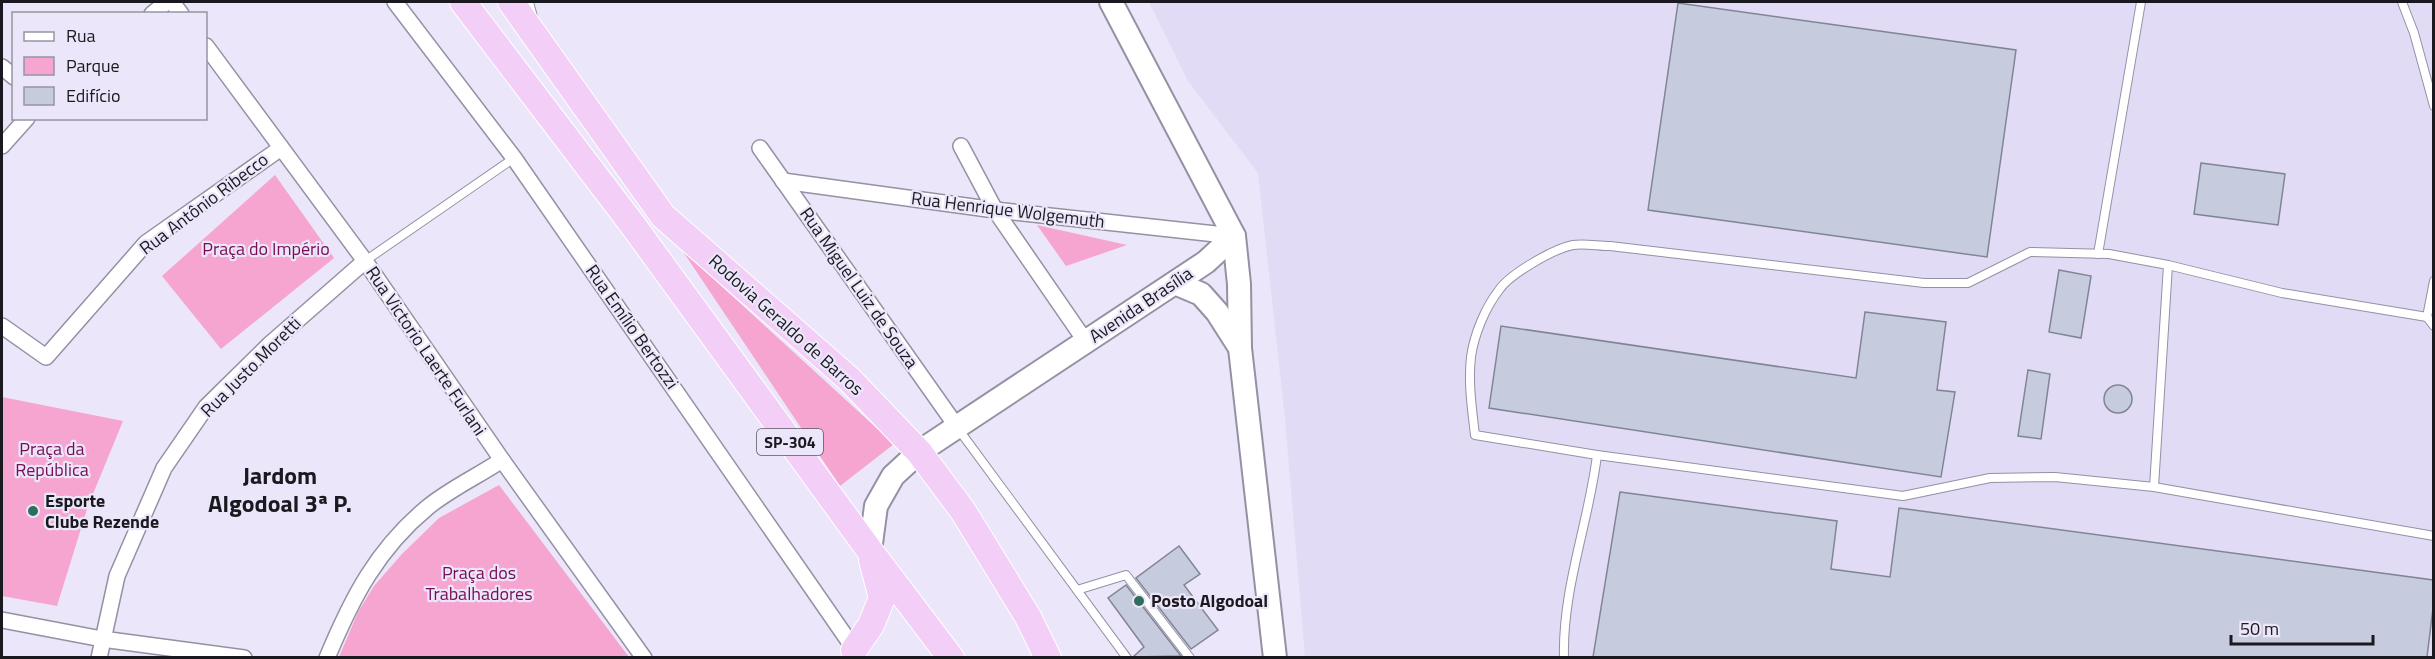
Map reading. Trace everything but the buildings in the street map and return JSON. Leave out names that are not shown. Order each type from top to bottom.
[{"type":"highway","name":"SP-304","points":[[463,2],[632,224],[870,551],[951,657]]},
{"type":"highway","name":"Rodovia Geraldo de Barros","points":[[511,2],[663,216],[849,379],[919,452],[963,511],[1028,617],[1048,657]]},
{"type":"highway","points":[[852,655],[871,625],[882,598],[870,551]]},
{"type":"main road","points":[[1111,2],[1234,236],[1239,284],[1240,348],[1275,657]]},
{"type":"main road","name":"Avenida Brasília","points":[[870,551],[876,506],[893,476],[919,452],[1206,262],[1234,236]]},
{"type":"main road","points":[[1175,283],[1201,294],[1217,312],[1240,348]]},
{"type":"street","points":[[154,12],[167,2]]},
{"type":"street","name":"Rua Emílio Bertozzi","points":[[395,2],[514,158],[852,655]]},
{"type":"street","name":"Rua Victorio Laerte Furlani","points":[[207,47],[365,261],[502,460],[644,657]]},
{"type":"street","points":[[2,146],[25,120]]},
{"type":"street","points":[[961,146],[995,210],[1086,342]]},
{"type":"street","name":"Rua Antônio Ribecco","points":[[2,326],[46,357],[146,243],[281,148]]},
{"type":"street","name":"Rua Miguel Luiz de Souza","points":[[760,148],[957,427]]},
{"type":"street","name":"Rua Henrique Wolgemuth","points":[[783,181],[995,210],[1234,236]]},
{"type":"street","name":"Rua Justo Moretti","points":[[99,657],[117,576],[164,468],[206,407],[269,345],[365,261]]},
{"type":"street","points":[[327,657],[361,584],[382,552],[429,507],[502,460]]},
{"type":"street","points":[[2,620],[102,639],[244,657]]},
{"type":"lane","points":[[530,2],[539,39]]},
{"type":"lane","points":[[2098,254],[2141,2]]},
{"type":"lane","points":[[2402,2],[2414,33],[2433,106]]},
{"type":"lane","points":[[365,261],[514,158]]},
{"type":"lane","points":[[2427,317],[2282,293],[2168,265],[2098,254],[2030,252],[1968,284],[1924,284],[1610,246],[1574,245],[1552,252],[1533,263],[1500,288],[1484,316],[1471,356],[1470,394],[1475,435],[1597,455],[1903,496],[1990,478],[2055,477],[2154,487],[2433,536]]},
{"type":"lane","points":[[2154,487],[2168,265]]},
{"type":"lane","points":[[2433,281],[2427,317],[2433,326]]},
{"type":"lane","points":[[957,427],[1127,657]]},
{"type":"lane","points":[[1564,657],[1563,638],[1577,549],[1597,455]]},
{"type":"lane","points":[[1077,590],[1126,575],[1190,657]]},
{"type":"shaded area","points":[[1149,2],[2433,2],[2433,657],[1305,657],[1285,419],[1258,173],[1188,81]]},
{"type":"green space","name":"Praça do Império","points":[[275,175],[334,258],[221,349],[162,276]]},
{"type":"green space","points":[[1037,225],[1127,245],[1066,266]]},
{"type":"green space","points":[[682,250],[894,444],[840,486]]},
{"type":"green space","name":"Praça da República","points":[[2,397],[123,421],[88,506],[57,606],[2,596]]},
{"type":"green space","name":"Praça dos Trabalhadores","points":[[499,485],[629,657],[339,657],[358,612],[374,586],[402,554],[439,518]]},
{"type":"place","name":"Esporte Clube Rezende","points":[[33,511]]},
{"type":"place","name":"Posto Algodoal","points":[[1139,601]]},
{"type":"district","name":"Jardom Algodoal 3ª P.","points":[[280,490]]}]
